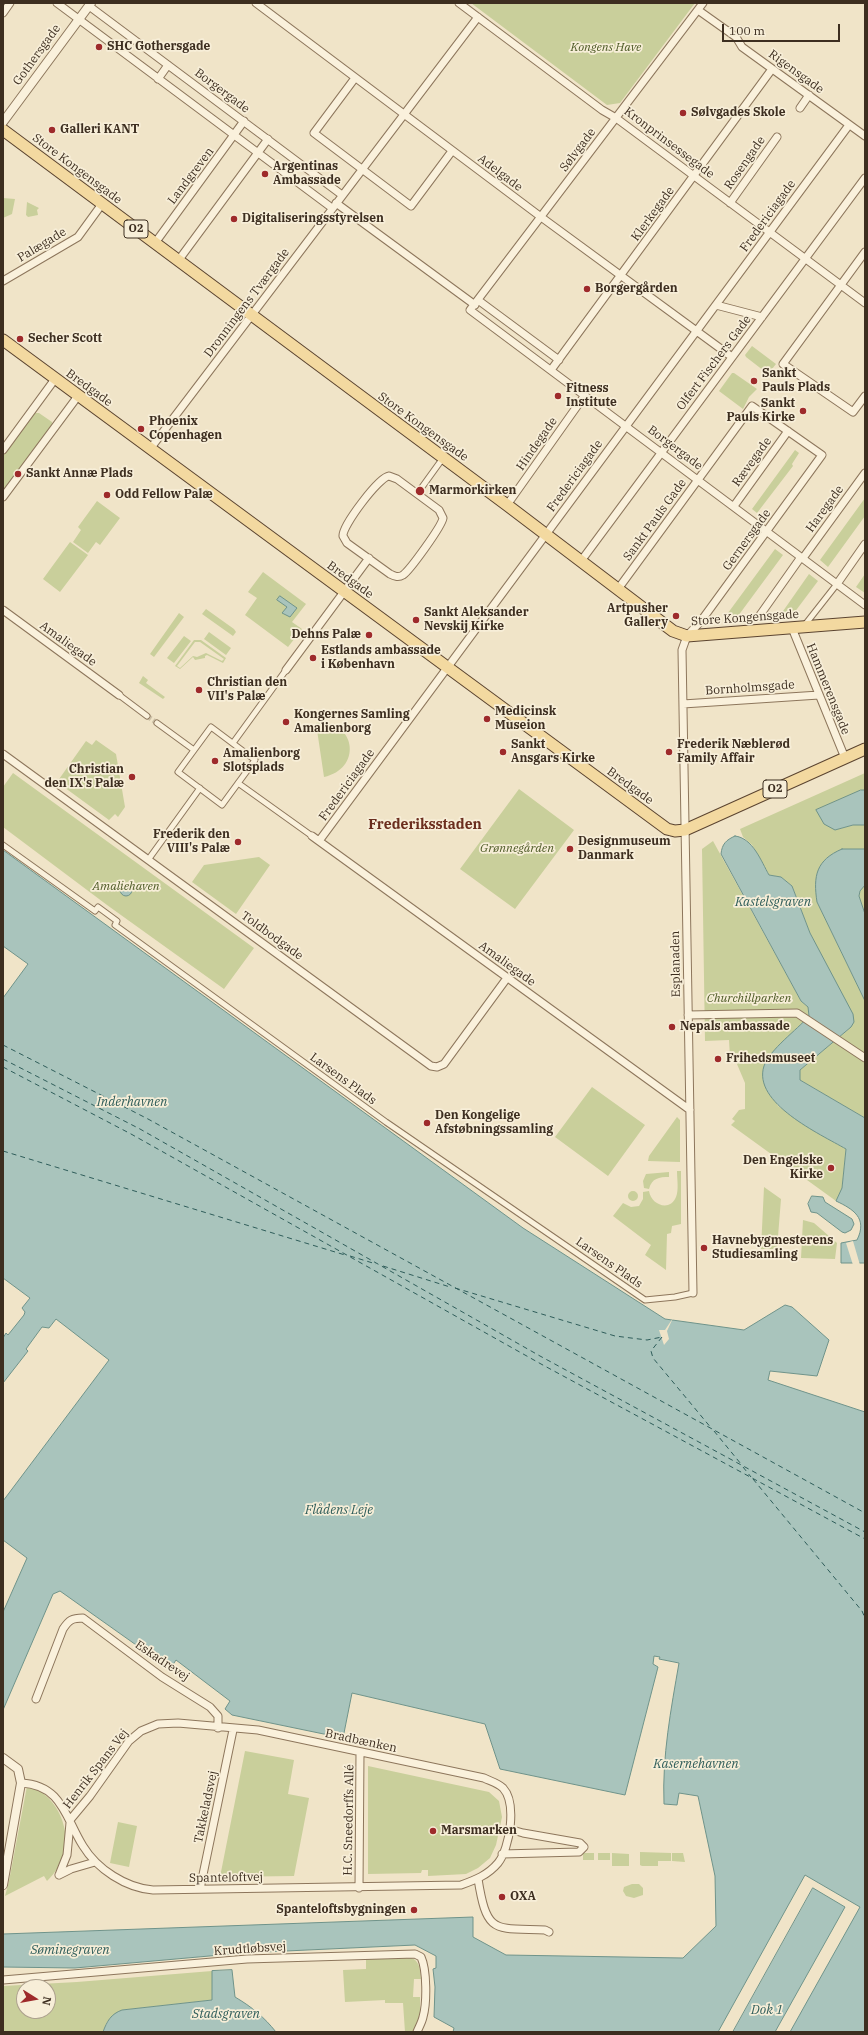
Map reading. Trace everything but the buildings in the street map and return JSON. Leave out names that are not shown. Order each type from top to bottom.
[{"type":"main road","name":"Store Kongensgade","points":[[3,130],[546,534],[673,631],[687,636],[865,622]]},
{"type":"main road","name":"Bredgade","points":[[3,340],[667,829],[685,830]]},
{"type":"main road","name":"O2","points":[[685,830],[865,749]]},
{"type":"street","points":[[3,13],[10,3]]},
{"type":"street","name":"Borgergade","points":[[57,3],[257,153],[334,205],[474,305],[559,360]]},
{"type":"street","name":"Adelgade","points":[[256,3],[540,218],[732,357]]},
{"type":"street","name":"Kronprinsessegade","points":[[459,3],[865,303]]},
{"type":"street","name":"Sølvgade","points":[[474,305],[703,3]]},
{"type":"street","name":"Borgergade","points":[[90,4],[168,65],[342,195]]},
{"type":"street","name":"Gothersgade","points":[[3,122],[90,4]]},
{"type":"street","name":"Rigensgade","points":[[698,10],[736,37],[742,47],[865,136]]},
{"type":"street","name":"Dronningens Tværgade","points":[[150,449],[478,17]]},
{"type":"street","points":[[158,79],[168,65]]},
{"type":"street","name":"Klerkegade","points":[[551,370],[621,277],[772,69]]},
{"type":"street","points":[[355,78],[314,133],[362,170],[411,206],[452,151]]},
{"type":"street","points":[[800,108],[809,95]]},
{"type":"street","name":"Landgreven","points":[[154,243],[244,121]]},
{"type":"street","name":"Fredericiagade","points":[[319,841],[849,125]]},
{"type":"street","name":"Rosengade","points":[[730,203],[777,137]]},
{"type":"street","points":[[178,261],[268,139]]},
{"type":"street","name":"Olfert Fischers Gade","points":[[581,561],[865,178]]},
{"type":"street","name":"Palægade","points":[[3,281],[78,237],[102,204]]},
{"type":"street","points":[[865,252],[783,364],[853,412],[865,396]]},
{"type":"street","name":"Borgergade","points":[[474,305],[551,370],[865,605]]},
{"type":"street","points":[[716,305],[762,316]]},
{"type":"street","points":[[3,450],[55,379]]},
{"type":"street","name":"Hindegade","points":[[507,505],[585,395]]},
{"type":"street","points":[[3,498],[78,396]]},
{"type":"street","name":"Sankt Pauls Gade","points":[[618,589],[752,406],[788,431]]},
{"type":"street","name":"Gernersgade","points":[[687,636],[701,621],[822,455],[788,431]]},
{"type":"street","name":"Rævegade","points":[[734,506],[788,431]]},
{"type":"street","points":[[417,494],[443,458]]},
{"type":"street","name":"Haregade","points":[[760,615],[865,473]]},
{"type":"street","points":[[389,476],[417,494],[439,510],[442,515],[442,524],[409,568],[400,576],[390,574],[347,543],[343,534],[345,527],[382,478],[389,476]]},
{"type":"street","points":[[797,627],[837,584],[865,544]]},
{"type":"street","points":[[233,743],[343,591],[369,558]]},
{"type":"street","name":"Amaliegade","points":[[3,610],[119,695]]},
{"type":"street","name":"Hammerensgade","points":[[797,627],[819,694],[845,758]]},
{"type":"street","name":"Esplanaden","points":[[687,636],[682,650],[693,1293]]},
{"type":"street","name":"Bornholmsgade","points":[[683,704],[819,694]]},
{"type":"street","points":[[119,695],[147,716]]},
{"type":"street","points":[[157,723],[194,750]]},
{"type":"street","points":[[211,727],[233,743],[255,760],[222,805],[178,772],[211,727]]},
{"type":"street","name":"Toldbodgade","points":[[3,754],[431,1066],[438,1067],[444,1064],[507,978]]},
{"type":"street","points":[[238,783],[312,836]]},
{"type":"street","points":[[148,860],[200,788]]},
{"type":"street","name":"Amaliegade","points":[[312,836],[690,1110]]},
{"type":"street","name":"Larsens Plads","points":[[3,845],[95,911],[98,907],[108,914],[117,921],[115,926],[386,1122],[644,1300],[675,1297],[693,1293]]},
{"type":"street","points":[[688,1015],[797,1012],[865,1058]]},
{"type":"street","name":"Eskadrevej","points":[[36,1699],[63,1629],[68,1622],[74,1618],[83,1618],[162,1677],[210,1707],[218,1716],[218,1728]]},
{"type":"street","name":"Henrik Spans Vej","points":[[70,1820],[90,1796],[129,1741],[141,1731],[158,1724],[178,1723],[233,1730]]},
{"type":"street","name":"Bradbænken","points":[[233,1730],[258,1730],[484,1778],[503,1788],[508,1796],[510,1805],[509,1829],[502,1854]]},
{"type":"street","name":"Takkeladsvej","points":[[200,1889],[233,1730]]},
{"type":"street","name":"H.C. Sneedorffs Allé","points":[[359,1888],[360,1752]]},
{"type":"street","points":[[3,1758],[18,1769],[21,1783],[3,1885]]},
{"type":"street","name":"Spanteloftvej","points":[[21,1783],[33,1783],[46,1789],[62,1805],[83,1846],[95,1862],[113,1875],[143,1889],[448,1886],[461,1885],[478,1879]]},
{"type":"street","points":[[70,1820],[67,1855],[59,1875],[78,1866],[95,1862]]},
{"type":"street","points":[[509,1829],[580,1843],[584,1847],[580,1852],[502,1854],[499,1862],[478,1879],[482,1906],[486,1916],[493,1924],[506,1929],[545,1930],[549,1932]]},
{"type":"street","name":"Krudtløbsvej","points":[[3,1980],[246,1959],[415,1954],[421,1957],[424,1963],[425,1984],[423,2017],[417,2032]]},
{"type":"green space","name":"Kongens Have","points":[[471,3],[695,3],[620,103],[607,105]]},
{"type":"green space","points":[[3,198],[15,199],[12,214],[3,218]]},
{"type":"green space","points":[[27,202],[39,208],[37,210],[38,215],[28,217],[26,215]]},
{"type":"green space","points":[[752,346],[776,364],[768,374],[746,357],[745,355]]},
{"type":"green space","points":[[732,373],[757,389],[749,397],[743,409],[719,391]]},
{"type":"green space","points":[[34,413],[39,413],[52,422],[52,425],[3,492],[3,455]]},
{"type":"green space","points":[[795,450],[799,453],[792,464],[793,466],[757,513],[752,509]]},
{"type":"green space","points":[[865,498],[865,516],[828,567],[820,560]]},
{"type":"green space","points":[[97,501],[120,518],[100,545],[96,542],[88,553],[73,542],[81,530],[78,527]]},
{"type":"green space","points":[[70,542],[88,555],[60,592],[43,579]]},
{"type":"green space","points":[[775,549],[783,555],[738,616],[725,617]]},
{"type":"green space","points":[[263,572],[306,604],[292,622],[302,629],[288,647],[245,615],[257,598],[248,592]]},
{"type":"green space","points":[[809,574],[818,581],[794,613],[781,614]]},
{"type":"green space","points":[[865,574],[865,593],[856,587]]},
{"type":"green space","points":[[206,609],[234,629],[236,632],[233,636],[202,614]]},
{"type":"green space","points":[[179,613],[184,617],[154,657],[150,654]]},
{"type":"green space","points":[[209,632],[231,648],[226,655],[204,639]]},
{"type":"green space","points":[[184,636],[191,641],[174,663],[167,658]]},
{"type":"green space","points":[[194,640],[201,640],[226,658],[223,663],[207,655],[205,658],[195,660],[193,657],[180,669],[175,666]],"holes":[[[195,642],[200,642],[224,659],[222,661],[206,653],[197,657],[193,656],[180,668],[177,666]]]},
{"type":"green space","points":[[143,676],[148,680],[146,683],[165,697],[163,699],[139,683]]},
{"type":"green space","points":[[316,723],[329,724],[340,729],[346,736],[350,746],[349,755],[345,765],[336,772],[324,777]]},
{"type":"green space","points":[[96,740],[116,754],[125,807],[118,817],[115,814],[109,820],[57,782],[86,741],[92,745]]},
{"type":"green space","name":"Amaliehaven","points":[[13,773],[254,948],[224,989],[107,905],[3,827],[3,787]]},
{"type":"green space","points":[[865,773],[865,790],[861,790],[835,830],[853,825],[865,825],[865,849],[842,849],[817,902],[865,1001],[865,1118],[800,1080],[800,1070],[851,1027],[810,933],[792,886],[781,877],[769,875],[752,845],[743,837],[740,829]]},
{"type":"green space","name":"Grønnegården","points":[[519,789],[574,830],[515,909],[460,869]]},
{"type":"green space","name":"Churchillparken","points":[[713,841],[801,1001],[808,1007],[809,1016],[774,1052],[764,1066],[778,1106],[846,1149],[842,1189],[836,1201],[731,1125],[735,1121],[732,1119],[739,1110],[745,1109],[745,1083],[734,1057],[730,1057],[729,1040],[705,1041],[702,849]]},
{"type":"green space","points":[[259,857],[270,865],[236,914],[192,882],[204,865]]},
{"type":"green space","points":[[865,885],[865,914],[859,895],[860,891]]},
{"type":"green space","points":[[592,1087],[645,1125],[608,1176],[555,1137]]},
{"type":"green space","points":[[677,1117],[680,1120],[680,1162],[648,1161],[649,1156]]},
{"type":"green space","points":[[677,1171],[681,1171],[681,1224],[672,1226],[671,1233],[667,1234],[666,1270],[645,1255],[651,1245],[613,1216],[623,1203],[631,1207],[639,1206],[643,1199],[643,1192],[649,1191],[653,1200],[661,1205],[670,1204],[673,1202],[678,1188]]},
{"type":"green space","points":[[669,1172],[669,1177],[656,1179],[652,1182],[649,1189],[644,1188],[643,1181],[646,1174]]},
{"type":"green space","points":[[764,1187],[781,1199],[777,1249],[761,1249]]},
{"type":"green space","points":[[631,1191],[635,1191],[638,1196],[635,1201],[631,1201],[628,1198],[628,1194]]},
{"type":"green space","points":[[803,1220],[814,1223],[837,1243],[835,1259],[801,1258]]},
{"type":"green space","points":[[245,1751],[294,1760],[288,1794],[309,1798],[294,1876],[220,1877]]},
{"type":"green space","name":"Marsmarken","points":[[368,1766],[489,1792],[499,1801],[502,1817],[496,1845],[490,1858],[478,1868],[466,1874],[428,1876],[428,1870],[422,1870],[421,1873],[368,1874]]},
{"type":"green space","points":[[27,1786],[37,1789],[53,1803],[63,1821],[66,1842],[65,1852],[58,1868],[47,1881],[44,1876],[5,1896],[9,1881]]},
{"type":"green space","points":[[118,1822],[137,1826],[129,1867],[110,1863]]},
{"type":"green space","points":[[640,1852],[671,1853],[671,1861],[658,1861],[658,1866],[642,1866],[640,1865]]},
{"type":"green space","points":[[583,1853],[594,1853],[594,1860],[583,1860]]},
{"type":"green space","points":[[598,1853],[610,1853],[610,1860],[598,1860]]},
{"type":"green space","points":[[612,1853],[629,1854],[629,1866],[612,1866]]},
{"type":"green space","points":[[672,1853],[683,1853],[685,1862],[672,1861]]},
{"type":"green space","points":[[632,1884],[639,1884],[643,1888],[643,1895],[634,1898],[626,1896],[623,1891],[624,1887]]},
{"type":"green space","points":[[409,1957],[415,1960],[420,1968],[421,1979],[414,1979],[413,1997],[420,1997],[420,2017],[413,2032],[405,2032],[403,2003],[385,2003],[385,2000],[345,2002],[343,1970],[366,1969],[366,1958]]},
{"type":"green space","points":[[212,1971],[213,2000],[122,2010],[107,2022],[103,2032],[3,2032],[3,1986],[16,1985],[16,2019],[56,2019],[56,1983]]},
{"type":"water","points":[[280,596],[297,608],[290,617],[282,613],[287,607],[277,600]]},
{"type":"water","points":[[861,790],[865,790],[865,825],[853,825],[835,830],[824,824],[816,810]]},
{"type":"water","name":"Kastelsgraven","points":[[735,836],[747,841],[752,846],[769,875],[781,877],[792,886],[810,933],[853,1014],[854,1022],[851,1027],[800,1070],[800,1080],[865,1118],[865,1263],[841,1263],[841,1243],[857,1240],[861,1226],[860,1220],[853,1211],[836,1201],[842,1188],[846,1149],[805,1126],[791,1116],[778,1105],[768,1092],[763,1080],[764,1066],[767,1060],[778,1046],[809,1016],[808,1007],[801,1001],[721,854],[725,843]]},
{"type":"water","name":"Kastelsgraven","points":[[842,849],[865,849],[865,885],[860,891],[859,896],[865,914],[865,1001],[817,902],[816,877],[818,870],[827,858],[833,853]]},
{"type":"water","points":[[3,850],[523,1228],[665,1319],[744,1330],[785,1305],[792,1307],[829,1340],[817,1376],[770,1371],[768,1380],[865,1412],[865,2032],[790,2032],[860,1907],[805,1875],[718,2032],[453,2032],[454,2028],[434,2017],[435,1987],[433,1969],[436,1968],[436,1956],[415,1945],[243,1953],[75,1968],[3,1967],[3,1934],[473,1917],[473,1937],[506,1955],[683,1958],[716,1926],[715,1876],[698,1796],[679,1793],[677,1805],[664,1804],[664,1768],[670,1715],[679,1663],[659,1659],[660,1657],[654,1656],[653,1664],[658,1667],[625,1795],[500,1769],[485,1724],[352,1693],[343,1738],[232,1715],[225,1709],[230,1701],[176,1660],[170,1669],[60,1591],[53,1594],[3,1710],[3,1612],[27,1558],[3,1540],[3,1501],[109,1360],[56,1319],[49,1328],[42,1327],[26,1349],[28,1351],[3,1383],[3,1338],[6,1333],[8,1335],[24,1315],[25,1312],[22,1308],[30,1298],[3,1278],[3,998],[28,964],[3,946]]},
{"type":"water","points":[[124,884],[128,884],[132,890],[128,896],[124,896],[120,892],[120,888]]},
{"type":"water","points":[[812,1196],[823,1197],[825,1202],[852,1219],[854,1224],[851,1230],[845,1233],[842,1232],[817,1213],[811,1212],[808,1204]]},
{"type":"water","name":"Dok 1","points":[[813,1888],[845,1907],[775,2032],[733,2032]]},
{"type":"water","name":"Stadsgraven","points":[[232,1970],[235,1997],[257,2013],[276,2032],[103,2032],[110,2018],[122,2010],[212,2000],[212,1971]]},
{"type":"pier","points":[[853,1241],[860,1265],[853,1265],[846,1243]]},
{"type":"pier","points":[[673,1318],[667,1331],[669,1339],[664,1345],[659,1330],[665,1330]]},
{"type":"ferry route","points":[[3,1045],[148,1119],[865,1513]]},
{"type":"ferry route","points":[[3,1059],[140,1129],[540,1356],[865,1532]]},
{"type":"ferry route","points":[[3,1067],[131,1134],[541,1364],[865,1539]]},
{"type":"ferry route","points":[[3,1151],[345,1255]]},
{"type":"ferry route","points":[[350,1256],[376,1264]]},
{"type":"ferry route","points":[[383,1266],[450,1287]]},
{"type":"ferry route","points":[[455,1288],[615,1336],[647,1340],[662,1337]]},
{"type":"ferry route","points":[[662,1337],[651,1351],[653,1358],[712,1429]]},
{"type":"ferry route","points":[[714,1431],[741,1464]]},
{"type":"ferry route","points":[[743,1467],[751,1477]]},
{"type":"ferry route","points":[[753,1479],[862,1611],[865,1618]]},
{"type":"tunnel","points":[[147,716],[157,723]]},
{"type":"place","name":"SHC Gothersgade","points":[[99,47]]},
{"type":"place","name":"Sølvgades Skole","points":[[683,113]]},
{"type":"place","name":"Galleri KANT","points":[[52,130]]},
{"type":"place","name":"Argentinas Ambassade","points":[[265,174]]},
{"type":"place","name":"Digitaliseringsstyrelsen","points":[[234,219]]},
{"type":"place","name":"Borgergården","points":[[587,289]]},
{"type":"place","name":"Secher Scott","points":[[20,339]]},
{"type":"place","name":"Sankt Pauls Plads","points":[[754,381]]},
{"type":"place","name":"Fitness Institute","points":[[558,396]]},
{"type":"place","name":"Sankt Pauls Kirke","points":[[803,411]]},
{"type":"place","name":"Phoenix Copenhagen","points":[[141,429]]},
{"type":"place","name":"Sankt Annæ Plads","points":[[18,474]]},
{"type":"place","name":"Marmorkirken","points":[[420,491]]},
{"type":"place","name":"Odd Fellow Palæ","points":[[107,495]]},
{"type":"place","name":"Artpusher Gallery","points":[[676,616]]},
{"type":"place","name":"Sankt Aleksander Nevskij Kirke","points":[[416,620]]},
{"type":"place","name":"Dehns Palæ","points":[[369,635]]},
{"type":"place","name":"Estlands ambassade i København","points":[[313,658]]},
{"type":"place","name":"Christian den VII's Palæ","points":[[199,690]]},
{"type":"place","name":"Medicinsk Museion","points":[[487,719]]},
{"type":"place","name":"Kongernes Samling Amalienborg","points":[[286,722]]},
{"type":"place","name":"Sankt Ansgars Kirke","points":[[503,752]]},
{"type":"place","name":"Frederik Næblerød Family Affair","points":[[669,752]]},
{"type":"place","name":"Amalienborg Slotsplads","points":[[215,761]]},
{"type":"place","name":"Christian den IX's Palæ","points":[[132,777]]},
{"type":"place","name":"Frederik den VIII's Palæ","points":[[238,842]]},
{"type":"place","name":"Designmuseum Danmark","points":[[570,849]]},
{"type":"place","name":"Nepals ambassade","points":[[672,1027]]},
{"type":"place","name":"Frihedsmuseet","points":[[718,1059]]},
{"type":"place","name":"Den Kongelige Afstøbningssamling","points":[[427,1123]]},
{"type":"place","name":"Den Engelske Kirke","points":[[831,1168]]},
{"type":"place","name":"Havnebygmesterens Studiesamling","points":[[704,1248]]},
{"type":"place","name":"Marsmarken","points":[[433,1831]]},
{"type":"place","name":"OXA","points":[[502,1897]]},
{"type":"place","name":"Spanteloftsbygningen","points":[[414,1910]]},
{"type":"district","name":"Frederiksstaden","points":[[425,825]]},
{"type":"water label","name":"Inderhavnen","points":[[132,1102]]},
{"type":"water label","name":"Flådens Leje","points":[[339,1510]]},
{"type":"water label","name":"Kasernehavnen","points":[[696,1764]]},
{"type":"water label","name":"Søminegraven","points":[[70,1950]]}]
